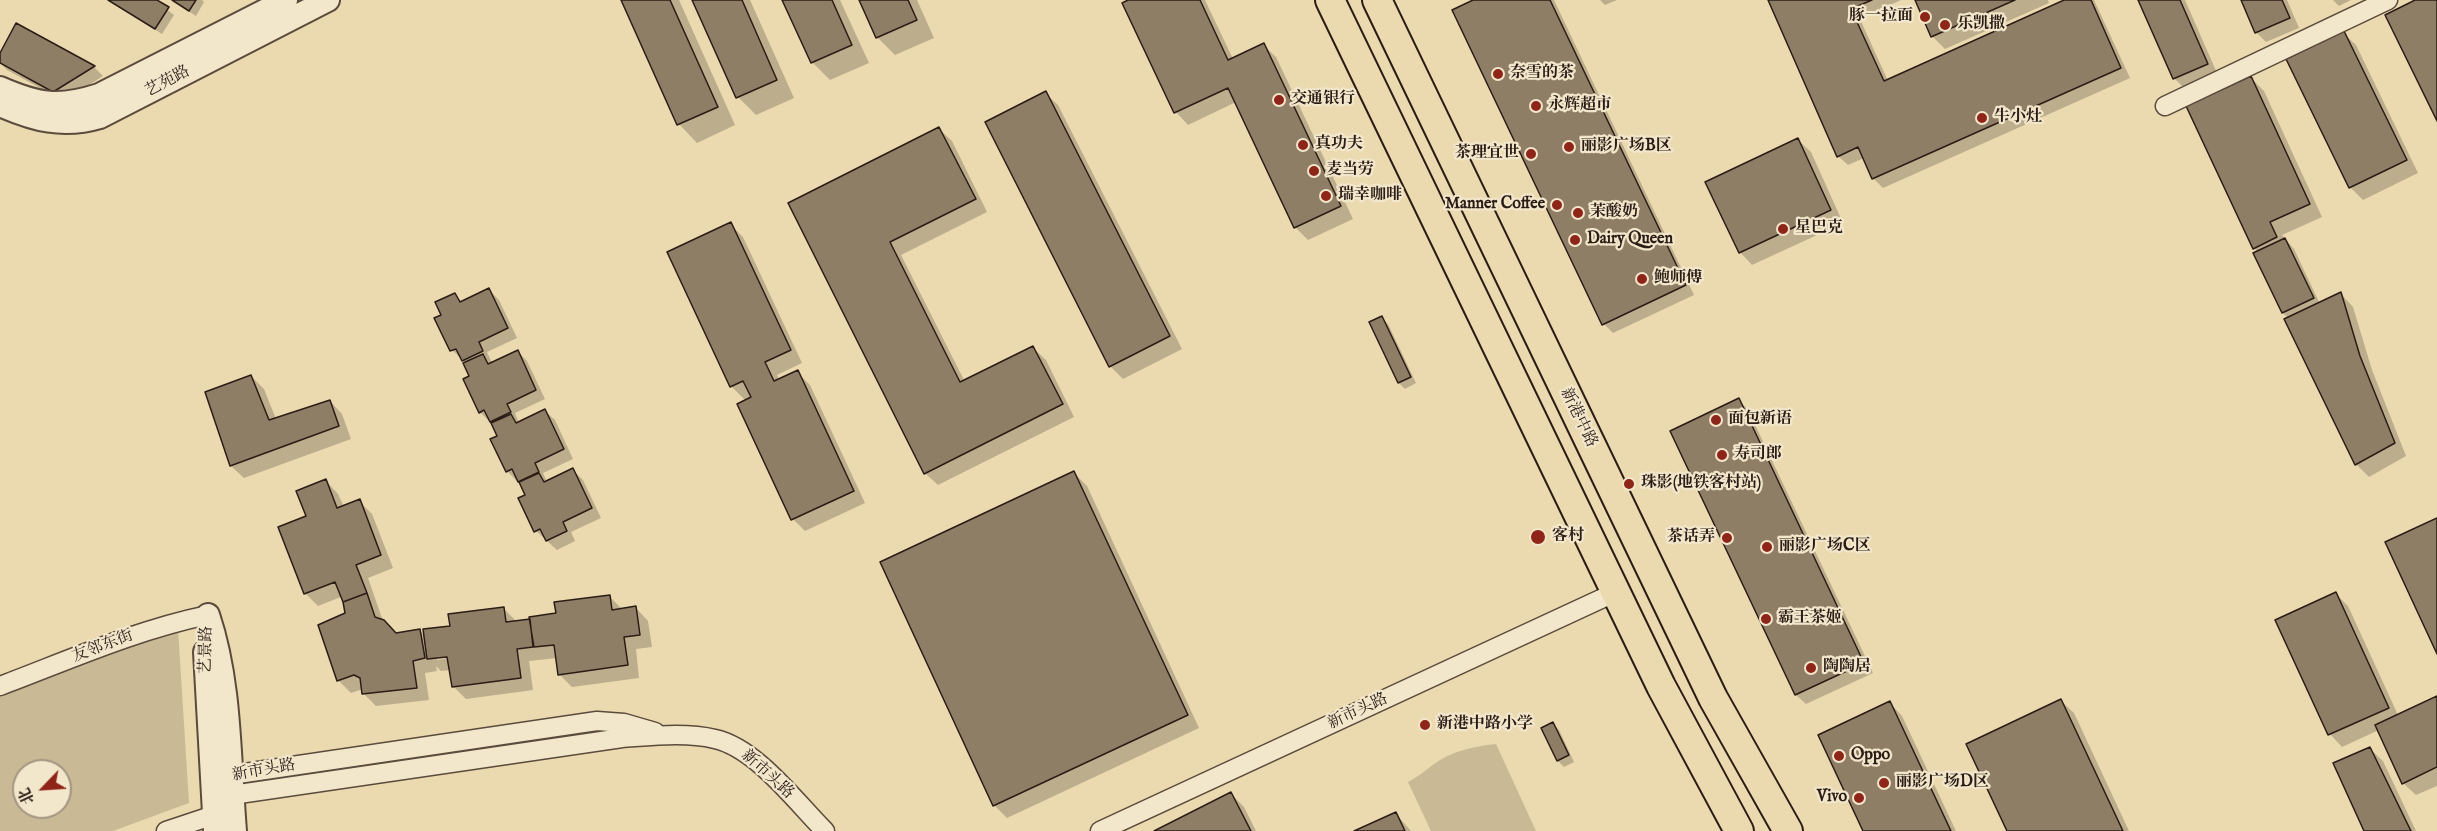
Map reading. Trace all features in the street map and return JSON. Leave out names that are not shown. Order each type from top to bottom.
[{"type":"main road","points":[[1330,0],[1680,726],[1739,831]]},
{"type":"main road","name":"新港中路","points":[[1377,0],[1713,698],[1788,831]]},
{"type":"street","name":"艺苑路","points":[[0,88],[42,104],[74,103],[99,95],[286,0]]},
{"type":"street","name":"艺苑路","points":[[0,105],[42,121],[57,123],[83,122],[100,117],[328,0]]},
{"type":"street","points":[[2165,106],[2387,0]]},
{"type":"street","name":"新市头路","points":[[1100,831],[1616,592]]},
{"type":"street","name":"友邻东街","points":[[0,686],[128,637],[170,623],[208,615]]},
{"type":"street","name":"艺景路","points":[[208,615],[204,646],[225,785],[235,831]]},
{"type":"street","name":"新市头路","points":[[225,785],[622,738],[663,736],[716,739],[737,747],[762,766],[825,831]]},
{"type":"street","name":"艺景路","points":[[214,823],[225,785]]},
{"type":"street","points":[[166,831],[214,823]]},
{"type":"shaded area","points":[[178,629],[189,803],[113,831],[0,831],[0,695]]},
{"type":"shaded area","points":[[1496,744],[1536,831],[1431,831],[1408,782],[1453,754],[1474,747]]},
{"type":"building","points":[[108,0],[157,0],[169,7],[155,29]]},
{"type":"building","points":[[172,0],[196,0],[189,11]]},
{"type":"building","points":[[621,0],[670,0],[718,107],[677,125]]},
{"type":"building","points":[[692,0],[742,0],[777,80],[736,98]]},
{"type":"building","points":[[782,0],[832,0],[852,45],[811,63]]},
{"type":"building","points":[[859,0],[908,0],[917,20],[876,38]]},
{"type":"building","points":[[1128,0],[1200,0],[1228,60],[1264,43],[1341,206],[1294,228],[1228,88],[1174,113],[1122,3]]},
{"type":"building","name":"丽影广场B区","points":[[1473,0],[1550,0],[1686,285],[1602,325],[1452,10]]},
{"type":"building","points":[[1768,0],[1872,0],[1851,9],[1884,81],[2064,0],[2091,0],[2121,68],[1872,179],[1858,147],[1837,157]]},
{"type":"building","points":[[1915,0],[2015,0],[1931,37]]},
{"type":"building","points":[[2138,0],[2180,0],[2208,64],[2173,79]]},
{"type":"building","points":[[2241,0],[2282,0],[2290,18],[2255,33]]},
{"type":"building","points":[[2415,0],[2437,0],[2437,121],[2385,15]]},
{"type":"building","points":[[16,23],[95,66],[53,92],[0,63],[0,53]]},
{"type":"building","points":[[2344,31],[2407,160],[2349,188],[2286,59]]},
{"type":"building","points":[[2251,76],[2310,204],[2270,222],[2277,237],[2253,249],[2186,106]]},
{"type":"building","points":[[1046,91],[1170,336],[1109,367],[985,122]]},
{"type":"building","points":[[939,127],[976,199],[890,242],[960,382],[1033,346],[1063,404],[924,474],[788,203]]},
{"type":"building","points":[[1798,138],[1831,210],[1739,253],[1705,182]]},
{"type":"building","points":[[731,222],[791,350],[765,362],[774,381],[798,370],[854,491],[791,520],[737,404],[751,397],[743,381],[730,387],[667,252]]},
{"type":"building","points":[[2285,238],[2314,298],[2282,313],[2253,253]]},
{"type":"building","points":[[489,288],[508,328],[479,342],[483,351],[462,361],[456,349],[450,351],[434,318],[441,315],[435,302],[455,293],[460,302]]},
{"type":"building","points":[[2341,292],[2360,356],[2395,443],[2355,465],[2284,319]]},
{"type":"building","points":[[1382,316],[1411,377],[1398,383],[1369,322]]},
{"type":"building","points":[[518,350],[536,390],[507,404],[511,412],[490,422],[484,410],[479,413],[463,379],[469,376],[463,363],[483,354],[488,364]]},
{"type":"building","points":[[251,375],[269,420],[330,400],[339,426],[230,466],[205,392]]},
{"type":"building","name":"丽影广场C区","points":[[1739,398],[1864,663],[1795,695],[1670,431]]},
{"type":"building","points":[[545,409],[564,449],[535,463],[539,472],[518,482],[512,469],[506,472],[490,439],[497,436],[491,423],[511,414],[516,423]]},
{"type":"building","points":[[573,468],[592,508],[563,522],[567,531],[546,541],[540,529],[534,532],[518,498],[525,495],[519,482],[539,473],[544,482]]},
{"type":"building","points":[[1074,471],[1188,715],[993,806],[880,562]]},
{"type":"building","points":[[326,479],[337,508],[360,499],[381,555],[356,565],[367,593],[343,602],[335,582],[304,594],[278,527],[306,516],[296,491]]},
{"type":"building","points":[[2437,518],[2437,654],[2385,542]]},
{"type":"building","points":[[2336,592],[2389,708],[2328,735],[2275,620]]},
{"type":"building","points":[[367,593],[375,617],[384,620],[396,633],[420,629],[425,658],[413,661],[417,688],[362,694],[360,678],[354,675],[337,681],[318,625],[345,613],[343,602]]},
{"type":"building","points":[[610,595],[612,610],[636,606],[640,635],[624,637],[628,665],[558,675],[554,645],[534,647],[529,617],[556,613],[554,602]]},
{"type":"building","points":[[504,607],[506,622],[530,619],[533,647],[517,649],[521,678],[452,687],[447,657],[427,659],[423,629],[450,626],[448,614]]},
{"type":"building","points":[[2437,696],[2437,767],[2402,784],[2375,725]]},
{"type":"building","points":[[2061,699],[2123,831],[2007,831],[1966,744]]},
{"type":"building","name":"丽影广场D区","points":[[1890,701],[1951,831],[1863,831],[1818,735]]},
{"type":"building","points":[[1553,722],[1569,755],[1557,761],[1541,728]]},
{"type":"building","points":[[2370,747],[2411,831],[2364,831],[2333,763]]},
{"type":"building","points":[[1231,792],[1251,831],[1154,831]]},
{"type":"building","points":[[1396,812],[1405,831],[1354,831]]},
{"type":"place","name":"豚一拉面","points":[[1925,17]]},
{"type":"place","name":"乐凯撒","points":[[1945,25]]},
{"type":"place","name":"奈雪的茶","points":[[1498,74]]},
{"type":"place","name":"交通银行","points":[[1279,100]]},
{"type":"place","name":"永辉超市","points":[[1536,106]]},
{"type":"place","name":"牛小灶","points":[[1982,118]]},
{"type":"place","name":"真功夫","points":[[1303,145]]},
{"type":"place","name":"丽影广场B区","points":[[1569,147]]},
{"type":"place","name":"茶理宜世","points":[[1531,154]]},
{"type":"place","name":"麦当劳","points":[[1314,171]]},
{"type":"place","name":"瑞幸咖啡","points":[[1326,196]]},
{"type":"place","name":"Manner Coffee","points":[[1557,205]]},
{"type":"place","name":"茉酸奶","points":[[1578,213]]},
{"type":"place","name":"星巴克","points":[[1783,229]]},
{"type":"place","name":"Dairy Queen","points":[[1575,240]]},
{"type":"place","name":"鲍师傅","points":[[1642,279]]},
{"type":"place","name":"面包新语","points":[[1716,420]]},
{"type":"place","name":"寿司郎","points":[[1722,455]]},
{"type":"place","name":"珠影(地铁客村站)","points":[[1629,484]]},
{"type":"place","name":"客村","points":[[1538,537]]},
{"type":"place","name":"茶话弄","points":[[1727,538]]},
{"type":"place","name":"丽影广场C区","points":[[1767,547]]},
{"type":"place","name":"霸王茶姬","points":[[1766,619]]},
{"type":"place","name":"陶陶居","points":[[1811,668]]},
{"type":"place","name":"新港中路小学","points":[[1425,725]]},
{"type":"place","name":"Oppo","points":[[1839,756]]},
{"type":"place","name":"丽影广场D区","points":[[1884,783]]},
{"type":"place","name":"Vivo","points":[[1859,798]]}]
